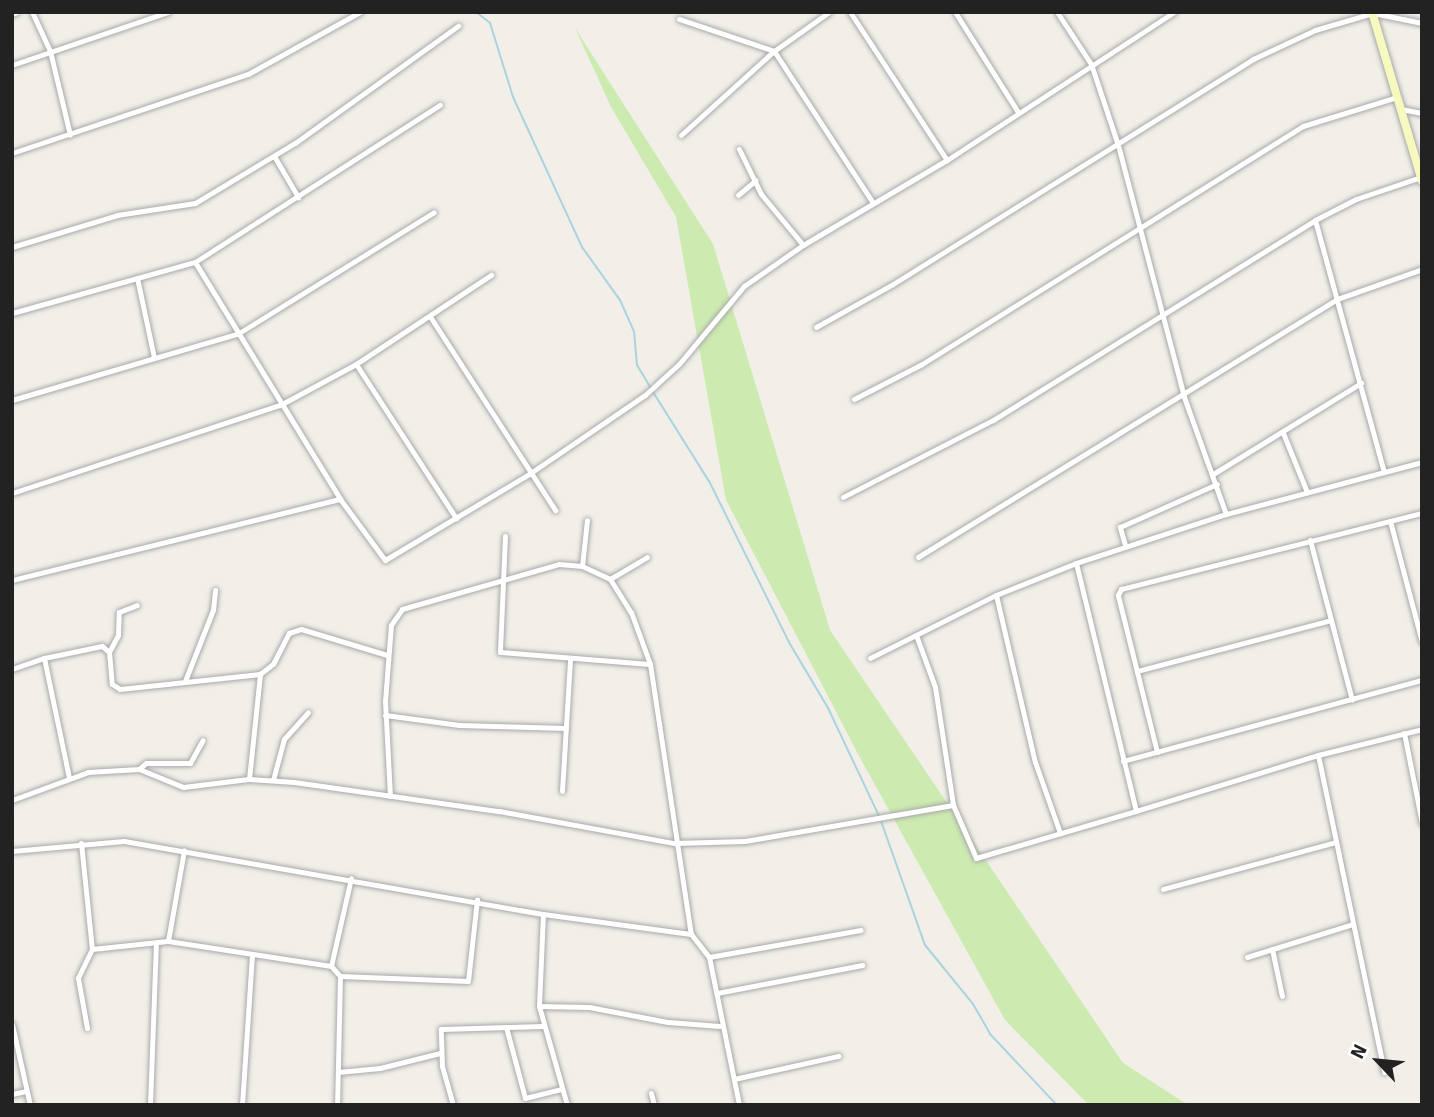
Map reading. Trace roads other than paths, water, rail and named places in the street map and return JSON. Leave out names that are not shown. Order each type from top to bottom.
[{"type":"street","points":[[12,14],[17,12]]},
{"type":"street","points":[[32,12],[50,51],[70,135]]},
{"type":"street","points":[[12,65],[168,12]]},
{"type":"street","points":[[12,153],[259,70],[360,12]]},
{"type":"street","points":[[681,135],[774,51],[829,12]]},
{"type":"street","points":[[850,12],[947,160]]},
{"type":"street","points":[[955,12],[1018,112]]},
{"type":"street","points":[[1057,12],[1091,64],[1118,145],[1137,230],[1184,397],[1226,514]]},
{"type":"street","points":[[195,262],[280,405],[382,560],[529,474],[616,414],[678,364],[744,286],[803,245],[947,160],[1174,12]]},
{"type":"street","points":[[816,327],[893,284],[1253,59],[1315,30],[1373,13],[1422,23]]},
{"type":"street","points":[[843,497],[993,420],[1315,219],[1356,199],[1421,179],[1373,13]]},
{"type":"street","points":[[679,19],[774,51],[873,203]]},
{"type":"street","points":[[12,247],[117,215],[195,203],[274,156],[458,26]]},
{"type":"street","points":[[854,399],[922,364],[1303,126],[1397,97]]},
{"type":"street","points":[[12,313],[195,262],[440,105]]},
{"type":"street","points":[[1400,108],[1422,113]]},
{"type":"street","points":[[738,149],[756,180],[803,245]]},
{"type":"street","points":[[274,156],[298,197]]},
{"type":"street","points":[[738,195],[756,180]]},
{"type":"street","points":[[12,400],[239,333],[434,212]]},
{"type":"street","points":[[1315,219],[1384,472]]},
{"type":"street","points":[[918,556],[1184,397],[1336,299],[1422,269]]},
{"type":"street","points":[[12,493],[280,405],[356,364],[431,318],[491,275]]},
{"type":"street","points":[[138,278],[154,357]]},
{"type":"street","points":[[431,318],[529,474],[555,510]]},
{"type":"street","points":[[356,364],[456,518]]},
{"type":"street","points":[[1213,474],[1361,383]]},
{"type":"street","points":[[1283,433],[1307,492]]},
{"type":"street","points":[[870,658],[996,595],[1125,545],[1226,514],[1422,462]]},
{"type":"street","points":[[1125,545],[1120,527],[1217,484]]},
{"type":"street","points":[[12,580],[340,499]]},
{"type":"street","points":[[1157,752],[1118,595],[1126,585],[1422,513]]},
{"type":"street","points":[[582,566],[587,520]]},
{"type":"street","points":[[1390,521],[1422,642]]},
{"type":"street","points":[[505,536],[501,579],[500,652],[570,660],[650,664]]},
{"type":"street","points":[[1310,540],[1328,621],[1352,700]]},
{"type":"street","points":[[610,579],[647,557]]},
{"type":"street","points":[[1076,563],[1136,811]]},
{"type":"street","points":[[390,796],[385,715],[387,655],[391,625],[402,609],[559,564],[582,566],[610,579],[631,612],[650,664],[674,843],[686,887],[691,934],[709,957],[717,993],[720,1026],[739,1105]]},
{"type":"street","points":[[185,681],[213,610],[215,590]]},
{"type":"street","points":[[996,595],[1035,762],[1060,833]]},
{"type":"street","points":[[137,605],[119,612],[118,635],[109,652],[111,681],[116,687],[260,674],[273,664],[285,639],[295,629],[387,655]]},
{"type":"street","points":[[1137,671],[1328,621]]},
{"type":"street","points":[[916,635],[935,687],[953,805],[976,858],[1318,755],[1422,729]]},
{"type":"street","points":[[12,669],[44,658],[97,646],[109,652]]},
{"type":"street","points":[[44,658],[69,778]]},
{"type":"street","points":[[562,791],[570,660]]},
{"type":"street","points":[[249,779],[260,674]]},
{"type":"street","points":[[1123,761],[1422,680]]},
{"type":"street","points":[[274,780],[284,738],[308,712]]},
{"type":"street","points":[[385,715],[459,725],[566,729]]},
{"type":"street","points":[[1404,733],[1422,823]]},
{"type":"street","points":[[139,769],[146,763],[190,763],[203,740]]},
{"type":"street","points":[[1318,755],[1350,925],[1384,1072]]},
{"type":"street","points":[[12,800],[69,778],[102,769],[139,769],[183,787],[249,779],[274,780],[390,796],[674,843],[745,841],[825,830],[884,814],[953,805]]},
{"type":"street","points":[[12,851],[124,841],[477,899],[543,914],[691,934]]},
{"type":"street","points":[[1163,888],[1336,842]]},
{"type":"street","points":[[81,843],[92,949],[78,978],[87,1028]]},
{"type":"street","points":[[168,941],[184,850]]},
{"type":"street","points":[[331,965],[351,878]]},
{"type":"street","points":[[340,976],[468,981],[477,899]]},
{"type":"street","points":[[543,914],[539,1006],[542,1026],[567,1105]]},
{"type":"street","points":[[1247,957],[1350,925]]},
{"type":"street","points":[[709,957],[861,930]]},
{"type":"street","points":[[92,949],[168,941],[252,956],[331,965],[340,976],[337,1105]]},
{"type":"street","points":[[150,1105],[156,943]]},
{"type":"street","points":[[1272,949],[1282,996]]},
{"type":"street","points":[[242,1105],[252,956]]},
{"type":"street","points":[[717,993],[862,965]]},
{"type":"street","points":[[539,1006],[589,1007],[668,1022],[720,1026]]},
{"type":"street","points":[[12,1024],[30,1105]]},
{"type":"street","points":[[453,1105],[440,1053],[442,1029],[542,1026]]},
{"type":"street","points":[[506,1027],[525,1098],[562,1089]]},
{"type":"street","points":[[338,1072],[380,1068],[440,1053]]},
{"type":"street","points":[[734,1079],[838,1056]]},
{"type":"street","points":[[12,1094],[26,1091]]},
{"type":"street","points":[[651,1093],[654,1105]]},
{"type":"waterway","points":[[476,12],[490,23],[513,97],[582,247],[620,300],[634,331],[637,365],[650,387]]},
{"type":"waterway","points":[[653,392],[710,483],[790,644],[828,708],[879,816]]},
{"type":"waterway","points":[[881,821],[925,945],[973,1004],[990,1034],[1057,1105]]}]
